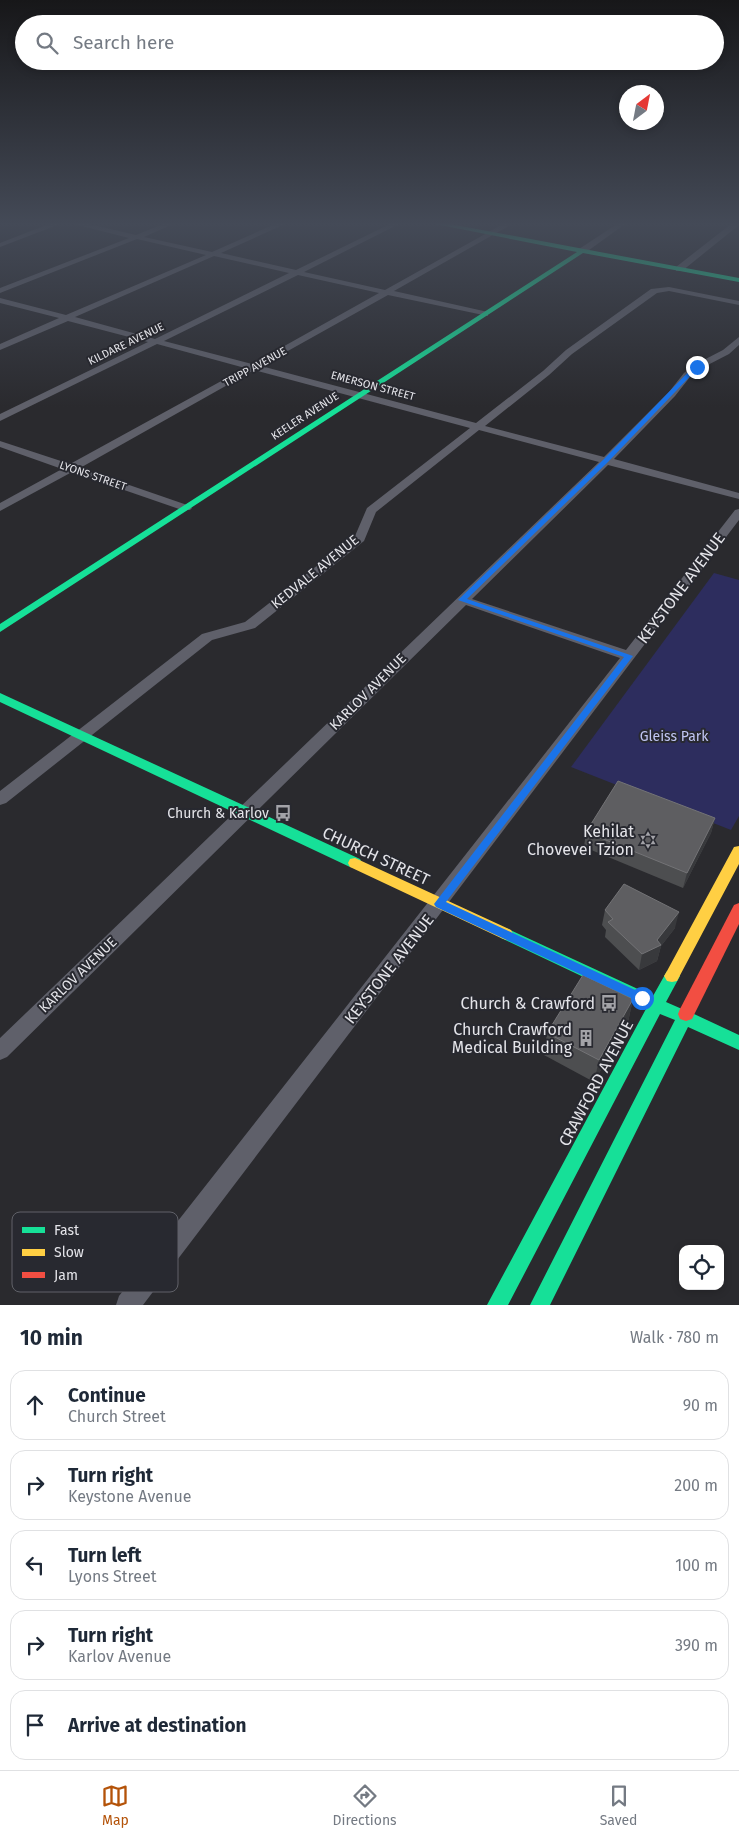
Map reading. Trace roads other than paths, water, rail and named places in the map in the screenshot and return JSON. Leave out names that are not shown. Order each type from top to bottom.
[{"type":"street","points":[[0,291],[16,285]]},
{"type":"street","points":[[0,347],[144,285]]},
{"type":"street","name":"KILDARE AVENUE","points":[[0,418],[274,285]]},
{"type":"street","points":[[354,285],[486,314]]},
{"type":"street","name":"TRIPP AVENUE","points":[[0,508],[401,285]]},
{"type":"street","name":"KEELER AVENUE","points":[[0,628],[530,285]]},
{"type":"street","name":"KEDVALE AVENUE","points":[[0,799],[208,637],[250,625],[360,538],[371,510],[546,373],[560,359],[592,334],[660,289],[739,303]]},
{"type":"street","name":"EMERSON STREET","points":[[0,300],[739,496]]},
{"type":"street","name":"KARLOV AVENUE","points":[[0,1051],[606,461],[672,394],[687,375],[702,364],[726,352],[739,340]]},
{"type":"street","name":"LYONS STREET","points":[[0,444],[186,508]]},
{"type":"street","name":"KEYSTONE AVENUE","points":[[178,1241],[739,512]]},
{"type":"street","points":[[462,600],[629,656]]},
{"type":"street","name":"CHURCH STREET","points":[[0,698],[739,1043]]},
{"type":"street","name":"CRAWFORD AVENUE","points":[[497,1305],[739,851]]},
{"type":"street","points":[[540,1305],[739,909]]},
{"type":"street","name":"KEYSTONE AVENUE","points":[[128,1305],[138,1292]]},
{"type":"place","name":"Church & Karlov","points":[[283,813]]},
{"type":"place","name":"Kehilat Chovevei Tzion","points":[[648,840]]},
{"type":"place","name":"Church & Crawford","points":[[609,1003]]},
{"type":"place","name":"Church Crawford Medical Building","points":[[586,1038]]},
{"type":"park label","name":"Gleiss Park","points":[[674,736]]}]
